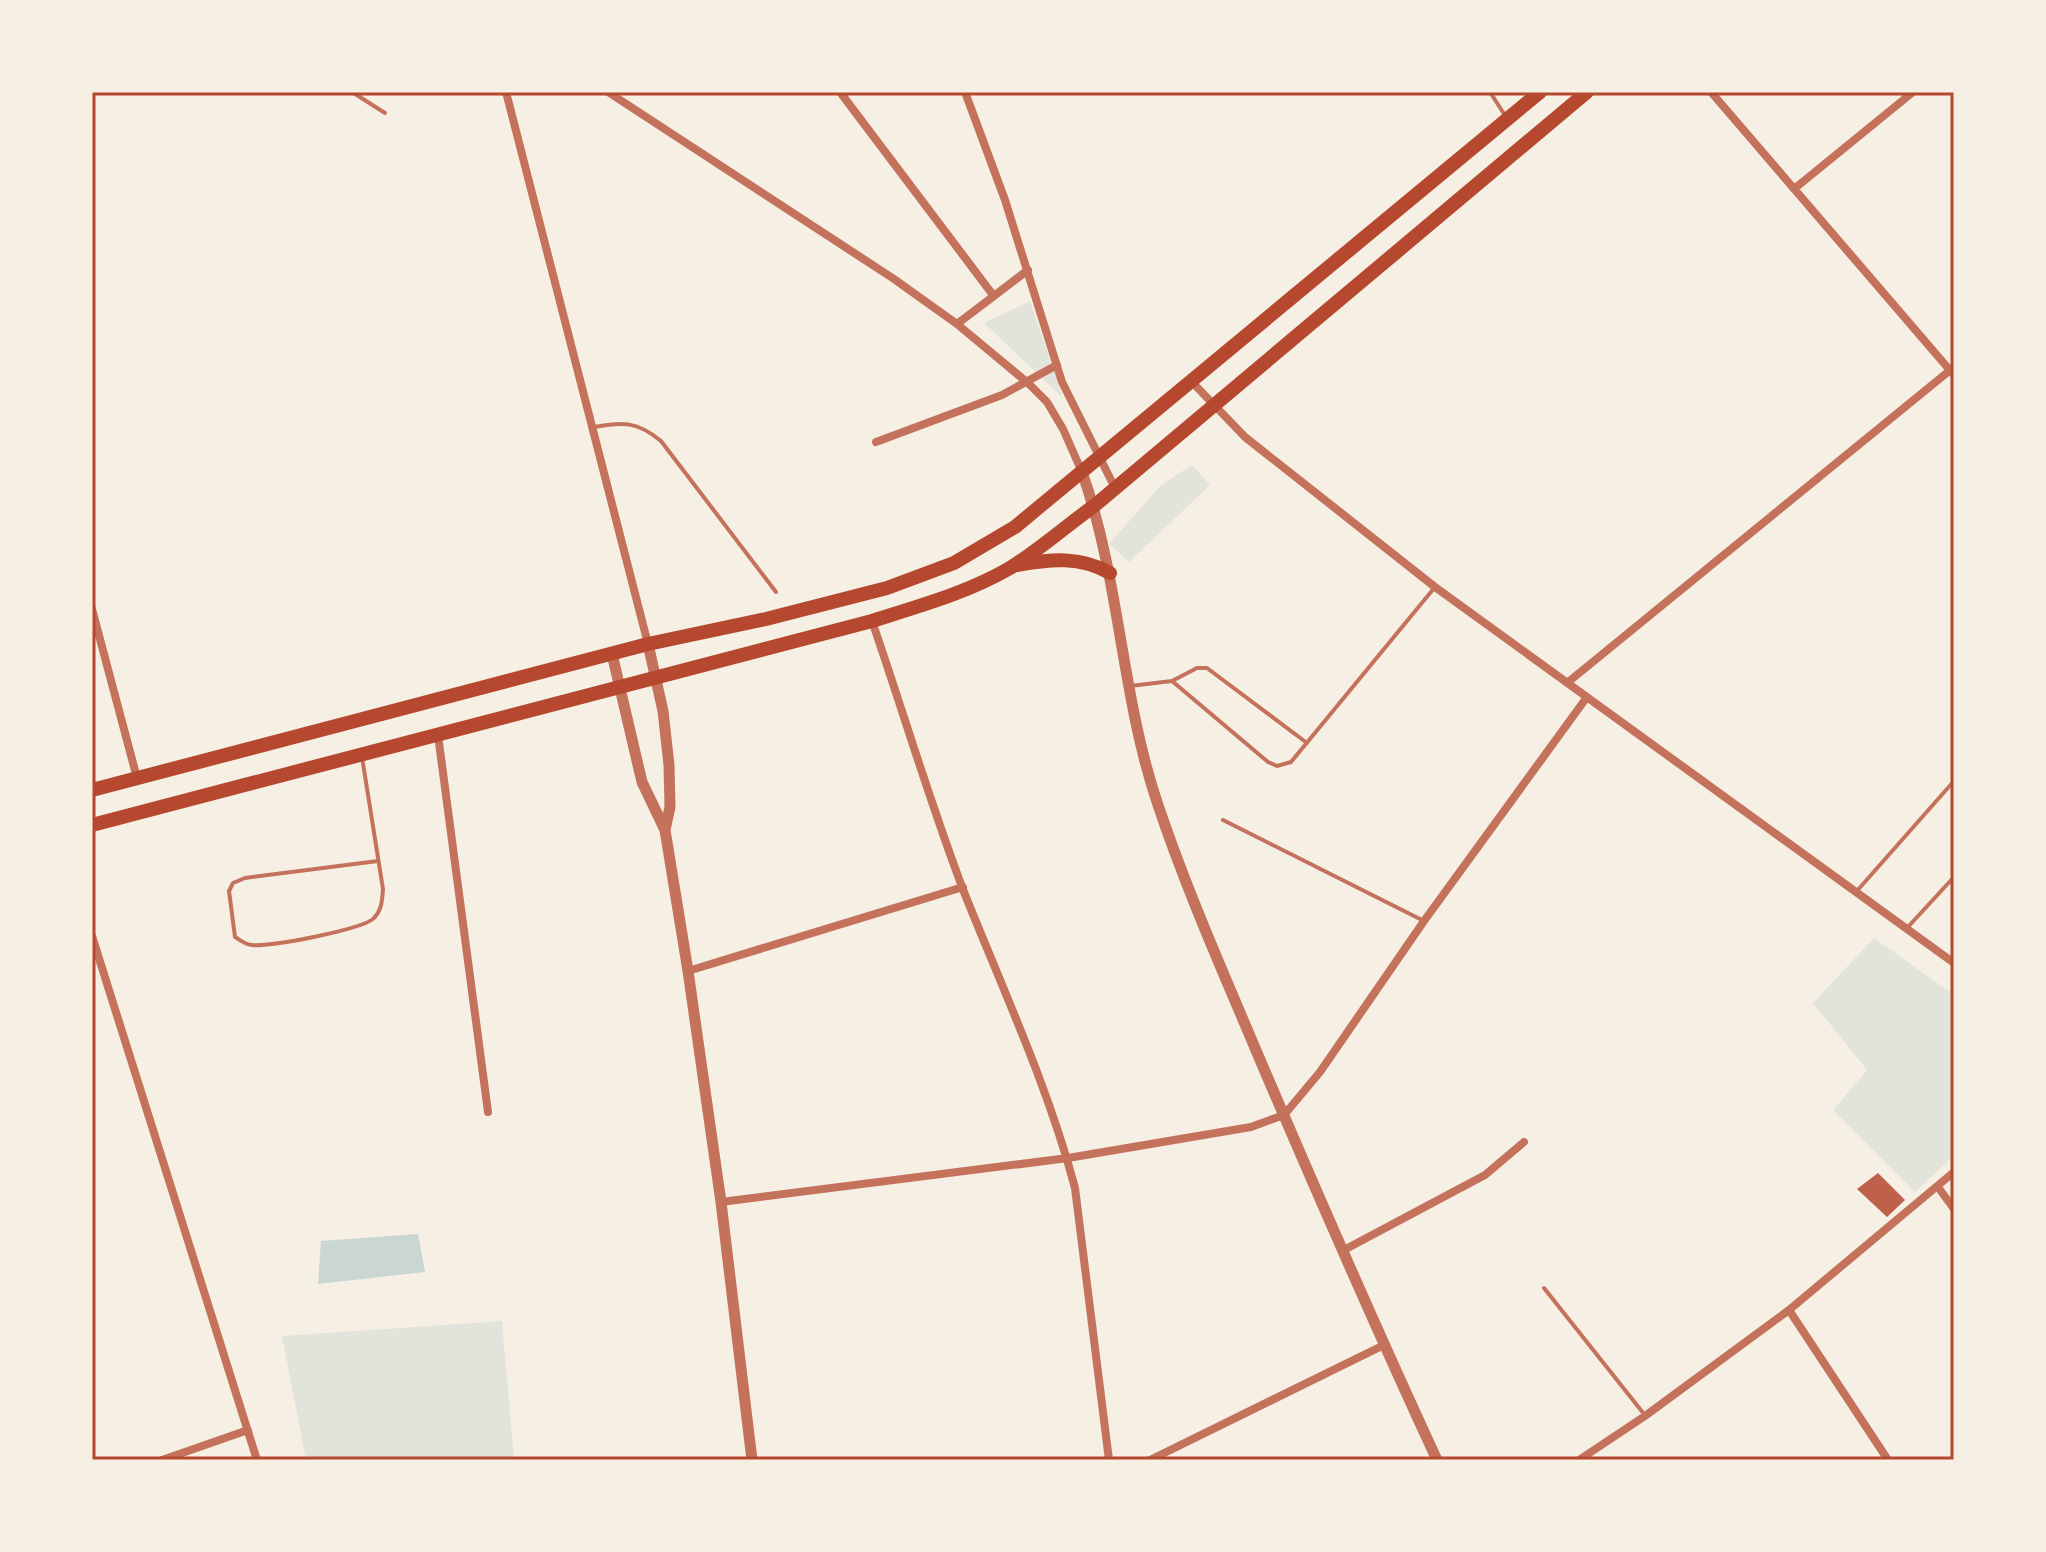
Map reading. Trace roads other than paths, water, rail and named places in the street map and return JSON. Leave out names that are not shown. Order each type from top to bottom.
[{"type":"main road","points":[[92,790],[648,644],[777,617],[920,577],[985,546],[1015,527],[1540,92]]},
{"type":"main road","points":[[92,825],[872,621],[957,593],[1013,566],[1094,506],[1587,92]]},
{"type":"main road","points":[[1013,566],[1076,560],[1094,564],[1110,573]]},
{"type":"street","points":[[506,92],[663,711],[670,807],[665,830]]},
{"type":"street","points":[[608,92],[894,279],[957,324],[1028,383],[1055,415],[1094,506],[1156,799],[1188,890],[1342,1251],[1437,1460]]},
{"type":"street","points":[[840,92],[993,295]]},
{"type":"street","points":[[965,92],[1028,270],[1057,365],[1115,488]]},
{"type":"street","points":[[1567,683],[1953,371],[1711,92]]},
{"type":"street","points":[[1794,189],[1913,92]]},
{"type":"street","points":[[957,324],[1028,270]]},
{"type":"street","points":[[876,442],[1028,383],[1057,365]]},
{"type":"street","points":[[1191,381],[1245,437],[1435,587],[1954,963]]},
{"type":"street","points":[[92,609],[137,778]]},
{"type":"street","points":[[872,621],[963,887],[1055,1117],[1068,1158],[1075,1188],[1109,1460]]},
{"type":"street","points":[[612,654],[642,782],[665,830],[721,1202],[752,1460]]},
{"type":"street","points":[[721,1202],[1068,1158],[1251,1127],[1284,1115],[1320,1072],[1424,921],[1587,697]]},
{"type":"street","points":[[438,735],[488,1112]]},
{"type":"street","points":[[688,971],[963,887]]},
{"type":"street","points":[[92,936],[257,1460]]},
{"type":"street","points":[[1342,1251],[1485,1175],[1524,1142]]},
{"type":"street","points":[[1579,1460],[1645,1416],[1789,1310],[1954,1172]]},
{"type":"street","points":[[1938,1187],[1954,1209]]},
{"type":"street","points":[[1789,1310],[1888,1460]]},
{"type":"street","points":[[1150,1460],[1384,1345]]},
{"type":"street","points":[[162,1460],[248,1430]]},
{"type":"lane","points":[[352,92],[385,113]]},
{"type":"lane","points":[[1490,92],[1507,119]]},
{"type":"lane","points":[[591,428],[620,423],[648,430],[661,441],[776,592]]},
{"type":"lane","points":[[1172,681],[1268,762],[1277,766],[1291,762],[1435,587]]},
{"type":"lane","points":[[1130,687],[1172,681],[1197,668],[1207,668],[1307,743]]},
{"type":"lane","points":[[361,755],[383,889],[382,906],[374,918],[364,925],[253,946],[235,937],[229,891],[233,883],[245,878],[378,861]]},
{"type":"lane","points":[[1856,892],[1954,781]]},
{"type":"lane","points":[[1223,820],[1424,921]]},
{"type":"lane","points":[[1907,929],[1954,877]]},
{"type":"lane","points":[[1544,1288],[1645,1416]]}]
